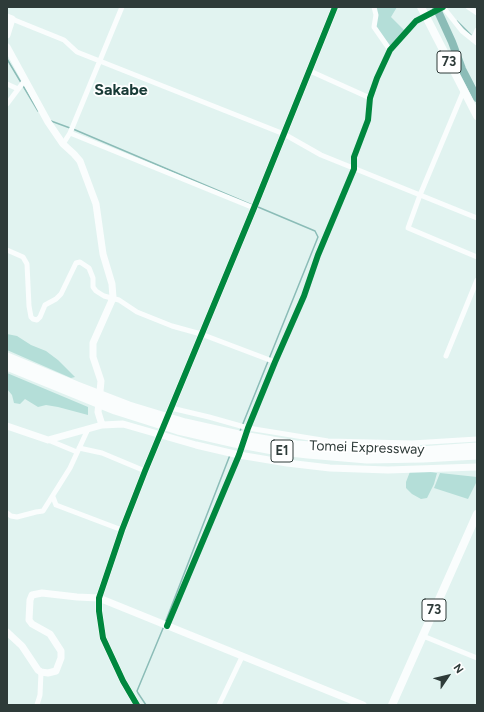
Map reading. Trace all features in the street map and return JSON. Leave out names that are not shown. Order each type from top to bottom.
[{"type":"highway","name":"Tomei Expressway","points":[[7,357],[95,398],[185,423],[243,436],[296,445],[372,450],[420,450],[477,447]]},
{"type":"highway","name":"Tomei Expressway","points":[[7,366],[178,430],[219,440],[273,450],[367,459],[477,455]]},
{"type":"main road","name":"73","points":[[421,7],[427,15],[477,116]]},
{"type":"main road","name":"73","points":[[392,705],[477,514]]},
{"type":"street","points":[[63,144],[70,132],[122,7]]},
{"type":"street","points":[[137,705],[123,681],[104,638],[98,611],[99,598],[144,471],[255,206],[335,7]]},
{"type":"street","points":[[374,7],[376,15],[374,27],[390,50]]},
{"type":"street","points":[[165,626],[233,454],[246,428],[273,362],[304,296],[318,255],[354,169],[354,157],[368,120],[370,98],[377,78],[390,50],[416,21],[443,7],[462,31],[475,37]]},
{"type":"street","points":[[468,7],[477,13]]},
{"type":"street","points":[[7,35],[10,18],[64,40],[77,52],[284,134],[321,155],[477,218]]},
{"type":"street","points":[[8,51],[22,84],[63,144],[80,161],[96,204],[103,254],[112,284],[113,298],[93,343],[93,357],[101,381],[98,412],[102,425]]},
{"type":"street","points":[[310,71],[370,98]]},
{"type":"street","points":[[7,84],[22,84]]},
{"type":"street","points":[[7,104],[22,84]]},
{"type":"street","points":[[464,90],[420,195],[408,228],[477,257]]},
{"type":"street","points":[[70,132],[255,206]]},
{"type":"street","points":[[7,250],[23,257],[27,264],[29,306],[31,317],[33,319],[37,320],[40,317],[45,305],[56,299],[61,294],[76,263],[80,262],[89,268],[93,278],[93,287],[104,296],[119,300],[137,312],[172,326],[202,334],[273,362]]},
{"type":"street","points":[[446,356],[477,280]]},
{"type":"street","points":[[171,408],[246,428],[328,441],[412,443],[477,439]]},
{"type":"street","points":[[48,440],[102,425],[123,424],[233,454],[287,463],[330,468],[388,470],[477,467]]},
{"type":"street","points":[[7,426],[78,450],[102,453],[144,471]]},
{"type":"street","points":[[7,513],[11,516],[17,517],[43,511],[70,468],[88,429]]},
{"type":"street","points":[[53,497],[56,505],[122,530]]},
{"type":"street","points":[[40,672],[48,673],[56,671],[62,658],[60,651],[50,634],[32,624],[29,620],[30,600],[32,595],[42,593],[61,596],[99,598],[363,705]]},
{"type":"street","points":[[7,632],[22,646],[40,672],[40,695],[37,705]]},
{"type":"street","points":[[423,636],[477,658]]},
{"type":"street","points":[[219,705],[242,657]]},
{"type":"shaded area","points":[[374,7],[397,7],[391,17],[406,32],[391,48],[374,27]]},
{"type":"shaded area","points":[[7,334],[17,336],[31,345],[46,351],[58,360],[75,377],[71,378],[7,350]]},
{"type":"shaded area","points":[[7,373],[88,407],[88,415],[46,405],[38,407],[25,399],[20,404],[14,403],[12,395],[7,389]]},
{"type":"shaded area","points":[[411,469],[437,473],[434,484],[427,498],[421,499],[412,494],[406,488],[406,482]]},
{"type":"shaded area","points":[[440,473],[477,477],[477,481],[468,499],[434,488]]},
{"type":"waterway","points":[[436,7],[452,42],[462,69],[477,98]]},
{"type":"waterway","points":[[457,21],[471,35]]},
{"type":"waterway","points":[[7,59],[38,111]]},
{"type":"waterway","points":[[51,121],[70,128]]},
{"type":"waterway","points":[[73,129],[252,205]]},
{"type":"waterway","points":[[240,431],[318,237],[315,231],[258,207]]},
{"type":"waterway","points":[[165,623],[230,455]]},
{"type":"waterway","points":[[146,705],[137,691],[164,626]]},
{"type":"cycle path","points":[[137,705],[123,681],[103,638],[99,611],[99,598],[122,530],[145,471],[254,208],[335,7]]},
{"type":"cycle path","points":[[167,626],[239,455],[248,428],[304,296],[318,255],[354,169],[354,157],[368,120],[370,98],[377,78],[390,50],[416,21],[443,7]]},
{"type":"district","name":"Sakabe","points":[[121,90]]}]
